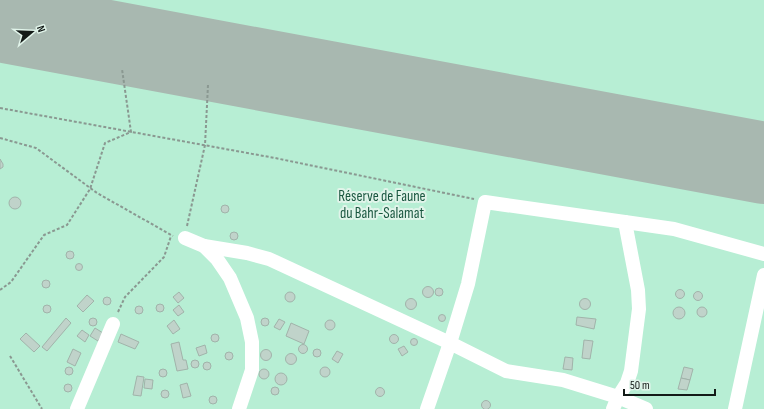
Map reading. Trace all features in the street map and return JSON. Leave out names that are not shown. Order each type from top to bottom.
[{"type":"street","points":[[427,409],[450,343],[468,284],[485,202],[674,230],[764,254]]},
{"type":"street","points":[[615,403],[627,383],[631,371],[639,309],[638,290],[625,222]]},
{"type":"street","points":[[185,238],[204,246],[247,253],[269,259],[450,343],[506,371],[563,380],[615,403],[646,409]]},
{"type":"street","points":[[204,246],[217,259],[230,278],[247,318],[252,342],[252,370],[239,409]]},
{"type":"street","points":[[735,409],[764,275]]},
{"type":"street","points":[[77,409],[113,324]]},
{"type":"path","points":[[122,69],[131,132]]},
{"type":"path","points":[[185,238],[205,145],[208,85]]},
{"type":"path","points":[[0,108],[275,158],[485,202]]},
{"type":"path","points":[[0,290],[11,282],[44,235],[67,225],[90,189],[105,143],[131,132]]},
{"type":"path","points":[[0,138],[36,148],[90,189],[171,236],[164,257],[125,297],[113,324]]},
{"type":"path","points":[[10,356],[42,409]]},
{"type":"green space","name":"Réserve de Faune du Bahr-Salamat","points":[[0,0],[764,0],[764,409],[0,409]]},
{"type":"building","points":[[0,159],[3,167],[0,169]]},
{"type":"building","points":[[13,197],[17,197],[21,203],[17,209],[13,209],[9,205],[9,201]]},
{"type":"building","points":[[225,205],[228,206],[228,212],[225,213],[222,212],[221,209],[222,206]]},
{"type":"building","points":[[234,232],[237,233],[237,239],[234,240],[231,239],[230,236],[231,233]]},
{"type":"building","points":[[70,251],[73,252],[73,258],[70,259],[67,258],[66,255],[67,252]]},
{"type":"building","points":[[79,263],[82,264],[82,270],[79,271],[76,270],[75,267],[76,264]]},
{"type":"building","points":[[46,280],[49,281],[49,287],[46,288],[43,287],[42,284],[43,281]]},
{"type":"building","points":[[426,287],[430,287],[432,288],[432,296],[426,297],[423,294],[423,290]]},
{"type":"building","points":[[437,288],[441,288],[443,292],[441,296],[437,296],[435,294],[435,290]]},
{"type":"building","points":[[678,290],[682,290],[684,294],[682,298],[678,298],[676,296],[676,292]]},
{"type":"building","points":[[698,291],[703,296],[698,301],[693,296]]},
{"type":"building","points":[[179,292],[184,298],[178,303],[173,297]]},
{"type":"building","points":[[290,292],[295,297],[290,302],[285,297]]},
{"type":"building","points":[[87,295],[94,301],[83,312],[77,306]]},
{"type":"building","points":[[107,297],[110,298],[110,304],[107,305],[104,304],[103,301],[104,298]]},
{"type":"building","points":[[409,299],[413,299],[415,300],[415,308],[409,309],[406,306],[406,302]]},
{"type":"building","points":[[583,299],[587,299],[589,300],[589,308],[583,309],[580,306],[580,302]]},
{"type":"building","points":[[160,304],[163,305],[163,311],[160,312],[157,311],[156,308],[157,305]]},
{"type":"building","points":[[47,305],[50,306],[50,312],[47,313],[44,312],[43,309],[44,306]]},
{"type":"building","points":[[179,305],[184,312],[178,316],[173,310]]},
{"type":"building","points":[[139,306],[142,307],[142,313],[139,314],[136,313],[135,310],[136,307]]},
{"type":"building","points":[[677,307],[681,307],[685,313],[681,319],[677,319],[673,315],[673,311]]},
{"type":"building","points":[[700,307],[704,307],[706,308],[706,316],[700,317],[697,314],[697,310]]},
{"type":"building","points":[[442,314],[445,315],[445,321],[442,322],[439,321],[438,318],[439,315]]},
{"type":"building","points":[[577,317],[596,319],[594,329],[576,325]]},
{"type":"building","points":[[66,318],[71,323],[47,351],[42,347]]},
{"type":"building","points":[[93,318],[96,319],[96,325],[93,326],[90,325],[89,322],[90,319]]},
{"type":"building","points":[[265,318],[268,319],[268,325],[265,326],[262,325],[261,322],[262,319]]},
{"type":"building","points":[[279,319],[285,322],[280,330],[274,327]]},
{"type":"building","points":[[174,320],[180,329],[173,334],[167,326]]},
{"type":"building","points":[[330,320],[335,325],[330,330],[325,325]]},
{"type":"building","points":[[291,323],[309,331],[304,344],[286,336]]},
{"type":"building","points":[[95,328],[103,333],[98,341],[90,336]]},
{"type":"building","points":[[82,330],[89,335],[85,342],[77,336]]},
{"type":"building","points":[[26,333],[40,346],[34,352],[20,339]]},
{"type":"building","points":[[121,334],[139,342],[135,349],[118,342]]},
{"type":"building","points":[[215,334],[218,335],[218,341],[215,342],[212,341],[211,338],[212,335]]},
{"type":"building","points":[[392,335],[396,335],[398,339],[396,343],[392,343],[390,341],[390,337]]},
{"type":"building","points":[[414,339],[417,342],[414,345],[411,342]]},
{"type":"building","points":[[584,340],[593,341],[590,359],[582,358]]},
{"type":"building","points":[[179,342],[183,360],[186,360],[188,369],[177,371],[171,344]]},
{"type":"building","points":[[205,345],[207,353],[199,356],[196,348]]},
{"type":"building","points":[[301,345],[305,345],[307,349],[305,353],[301,353],[299,351],[299,347]]},
{"type":"building","points":[[404,346],[408,352],[402,356],[398,349]]},
{"type":"building","points":[[73,349],[81,353],[75,366],[67,362]]},
{"type":"building","points":[[315,349],[319,349],[321,353],[319,357],[315,357],[313,355],[313,351]]},
{"type":"building","points":[[264,350],[268,350],[270,351],[270,359],[264,360],[261,357],[261,353]]},
{"type":"building","points":[[337,351],[343,354],[338,363],[332,359]]},
{"type":"building","points":[[229,352],[232,353],[232,359],[229,360],[226,359],[225,356],[226,353]]},
{"type":"building","points":[[291,353],[295,355],[297,359],[295,363],[291,365],[287,363],[285,359],[287,355]]},
{"type":"building","points":[[565,357],[573,358],[572,370],[563,369]]},
{"type":"building","points":[[195,360],[198,361],[198,367],[195,368],[192,367],[191,364],[192,361]]},
{"type":"building","points":[[207,362],[210,363],[210,369],[207,370],[204,369],[203,366],[204,363]]},
{"type":"building","points":[[69,367],[72,368],[72,374],[69,375],[66,374],[65,371],[66,368]]},
{"type":"building","points":[[323,367],[327,367],[330,372],[327,377],[323,377],[320,374],[320,370]]},
{"type":"building","points":[[684,367],[693,369],[690,380],[681,378]]},
{"type":"building","points":[[163,369],[166,370],[166,376],[163,377],[160,376],[159,373],[160,370]]},
{"type":"building","points":[[262,369],[266,369],[269,374],[266,379],[262,379],[259,376],[259,372]]},
{"type":"building","points":[[281,373],[285,375],[287,379],[285,383],[281,385],[277,383],[275,379],[277,375]]},
{"type":"building","points":[[137,376],[144,377],[141,396],[133,395]]},
{"type":"building","points":[[681,378],[690,380],[687,390],[678,389]]},
{"type":"building","points":[[145,379],[153,380],[152,389],[144,388]]},
{"type":"building","points":[[187,383],[191,396],[183,398],[180,385]]},
{"type":"building","points":[[68,384],[71,385],[71,391],[68,392],[65,391],[64,388],[65,385]]},
{"type":"building","points":[[273,387],[277,387],[279,391],[277,395],[273,395],[271,393],[271,389]]},
{"type":"building","points":[[380,387],[385,392],[380,397],[375,392]]},
{"type":"building","points":[[165,390],[168,391],[168,397],[165,398],[162,397],[161,394],[162,391]]},
{"type":"building","points":[[213,396],[216,397],[216,403],[213,404],[210,403],[209,400],[210,397]]},
{"type":"building","points":[[486,400],[491,405],[486,410],[481,405]]},
{"type":"runway","points":[[0,21],[764,163]]}]
